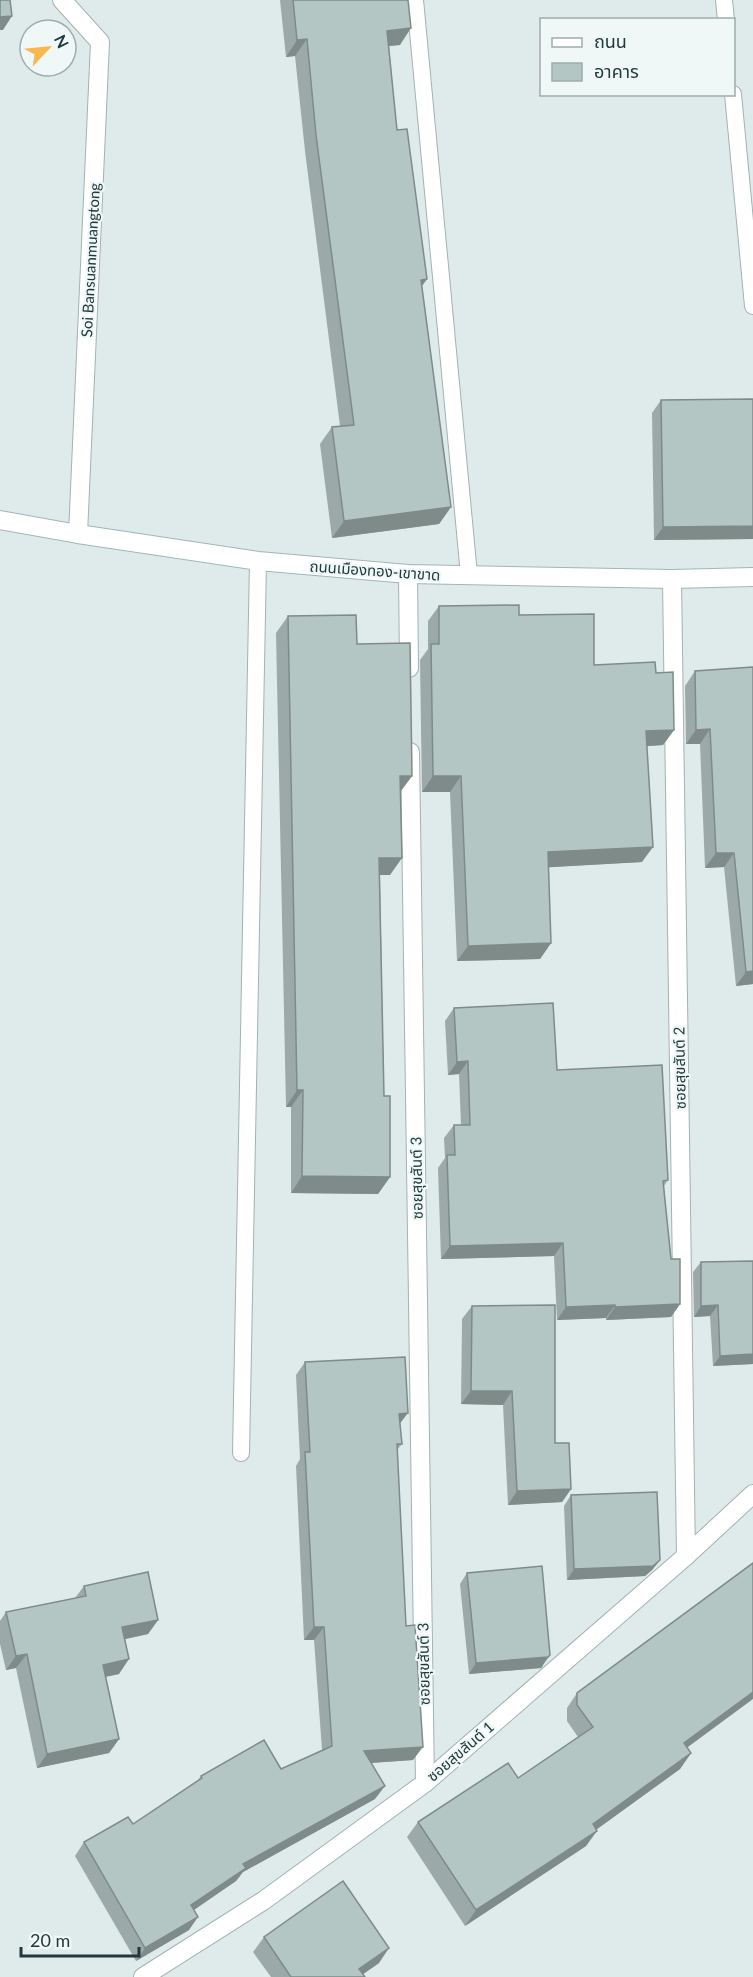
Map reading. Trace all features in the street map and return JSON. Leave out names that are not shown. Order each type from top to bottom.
[{"type":"street","name":"Soi Bansuanmuangtong","points":[[62,0],[100,42],[78,534]]},
{"type":"street","name":"ถนนเมืองทอง-เขาขาด","points":[[0,520],[258,561],[408,574],[672,579],[753,577]]},
{"type":"street","points":[[408,574],[409,682]]},
{"type":"street","name":"ซอยสุขสันต์ 2","points":[[672,579],[686,1556]]},
{"type":"street","name":"ซอยสุขสันต์ 3","points":[[410,730],[425,1783]]},
{"type":"street","name":"ซอยสุขสันต์ 1","points":[[143,1977],[263,1900],[425,1783],[686,1556],[753,1494]]},
{"type":"lane","points":[[415,0],[469,575]]},
{"type":"lane","points":[[724,0],[726,18]]},
{"type":"lane","points":[[733,96],[753,306]]},
{"type":"lane","points":[[241,1453],[258,561]]},
{"type":"building","points":[[0,0],[10,0],[12,16],[0,17]]},
{"type":"building","points":[[293,0],[408,0],[411,28],[387,31],[397,130],[407,129],[427,279],[421,280],[451,507],[344,521],[332,427],[354,425],[316,135],[307,39],[297,40]]},
{"type":"building","points":[[753,399],[753,526],[663,527],[661,400]]},
{"type":"building","points":[[519,605],[519,615],[594,614],[594,665],[655,662],[656,673],[673,672],[674,730],[646,731],[653,847],[548,852],[551,943],[468,946],[461,776],[433,776],[431,644],[439,644],[439,606]]},
{"type":"building","points":[[356,615],[357,644],[410,643],[412,776],[400,776],[402,858],[379,858],[384,1096],[390,1096],[390,1177],[302,1176],[303,1090],[297,1090],[288,616]]},
{"type":"building","points":[[753,667],[753,971],[746,972],[734,853],[716,853],[710,729],[696,730],[695,671]]},
{"type":"building","points":[[553,1003],[557,1070],[662,1065],[668,1180],[663,1181],[671,1259],[680,1259],[680,1304],[566,1307],[563,1243],[450,1246],[447,1155],[455,1155],[454,1125],[470,1125],[468,1061],[457,1062],[454,1008]]},
{"type":"building","points":[[753,1261],[753,1354],[720,1356],[718,1305],[701,1306],[701,1262]]},
{"type":"building","points":[[555,1305],[555,1443],[569,1443],[571,1489],[517,1491],[512,1391],[471,1391],[472,1306]]},
{"type":"building","points":[[405,1357],[408,1413],[399,1414],[402,1444],[397,1444],[406,1626],[415,1625],[423,1747],[364,1751],[385,1786],[243,1864],[246,1868],[191,1905],[198,1917],[145,1948],[84,1842],[128,1817],[133,1824],[202,1778],[201,1776],[264,1740],[281,1769],[332,1746],[324,1627],[314,1627],[305,1452],[310,1452],[305,1362]]},
{"type":"building","points":[[657,1492],[660,1560],[653,1566],[574,1569],[571,1495]]},
{"type":"building","points":[[753,1563],[753,1692],[684,1743],[691,1753],[593,1824],[597,1831],[476,1910],[418,1822],[508,1763],[518,1778],[593,1727],[577,1705],[577,1693]]},
{"type":"building","points":[[542,1566],[550,1655],[476,1663],[467,1573]]},
{"type":"building","points":[[148,1572],[158,1620],[122,1627],[129,1659],[103,1665],[119,1739],[47,1754],[27,1654],[16,1656],[6,1612],[86,1596],[84,1586]]},
{"type":"building","points":[[343,1881],[389,1948],[359,1969],[365,1977],[291,1977],[264,1937]]}]
